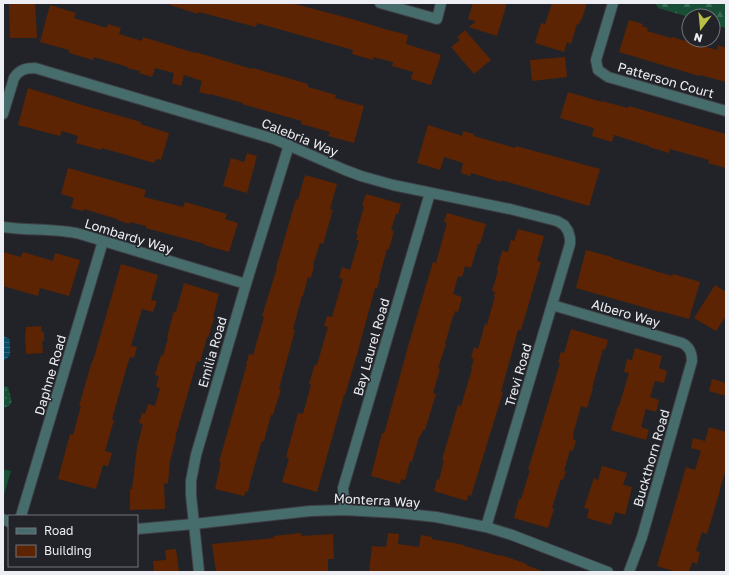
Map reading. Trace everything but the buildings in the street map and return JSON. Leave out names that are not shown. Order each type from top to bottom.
[{"type":"street","points":[[380,3],[437,19],[441,3]]},
{"type":"street","name":"Patterson Court","points":[[613,3],[596,60],[598,70],[608,77],[726,111]]},
{"type":"street","name":"Calebria Way","points":[[3,114],[14,78],[17,73],[27,68],[35,68],[263,135],[361,176],[393,185],[527,212],[557,221],[564,225],[568,231]]},
{"type":"street","name":"Emilia Road","points":[[200,572],[191,495],[191,481],[194,463],[246,284],[289,145]]},
{"type":"street","name":"Bay Laurel Road","points":[[345,510],[343,488],[430,193]]},
{"type":"street","name":"Lombardy Way","points":[[3,227],[18,229],[60,230],[70,232],[246,284]]},
{"type":"street","name":"Trevi Road","points":[[486,527],[570,244],[568,231]]},
{"type":"street","name":"Daphne Road","points":[[21,515],[103,241]]},
{"type":"street","name":"Albero Way","points":[[552,305],[682,343],[690,350]]},
{"type":"street","name":"Buckthorn Road","points":[[629,572],[642,537],[692,361],[690,350]]},
{"type":"street","name":"Monterra Way","points":[[138,529],[310,511],[345,510],[398,513],[436,517],[486,527],[512,535],[608,572]]},
{"type":"green space","points":[[655,3],[726,3],[726,28],[721,26],[721,8],[681,8],[681,15],[658,8]]},
{"type":"green space","points":[[3,386],[8,387],[12,402],[9,406],[3,408]]},
{"type":"green space","points":[[3,469],[11,471],[4,495],[3,495]]},
{"type":"water","points":[[3,336],[10,339],[10,354],[7,359],[3,361]]}]
